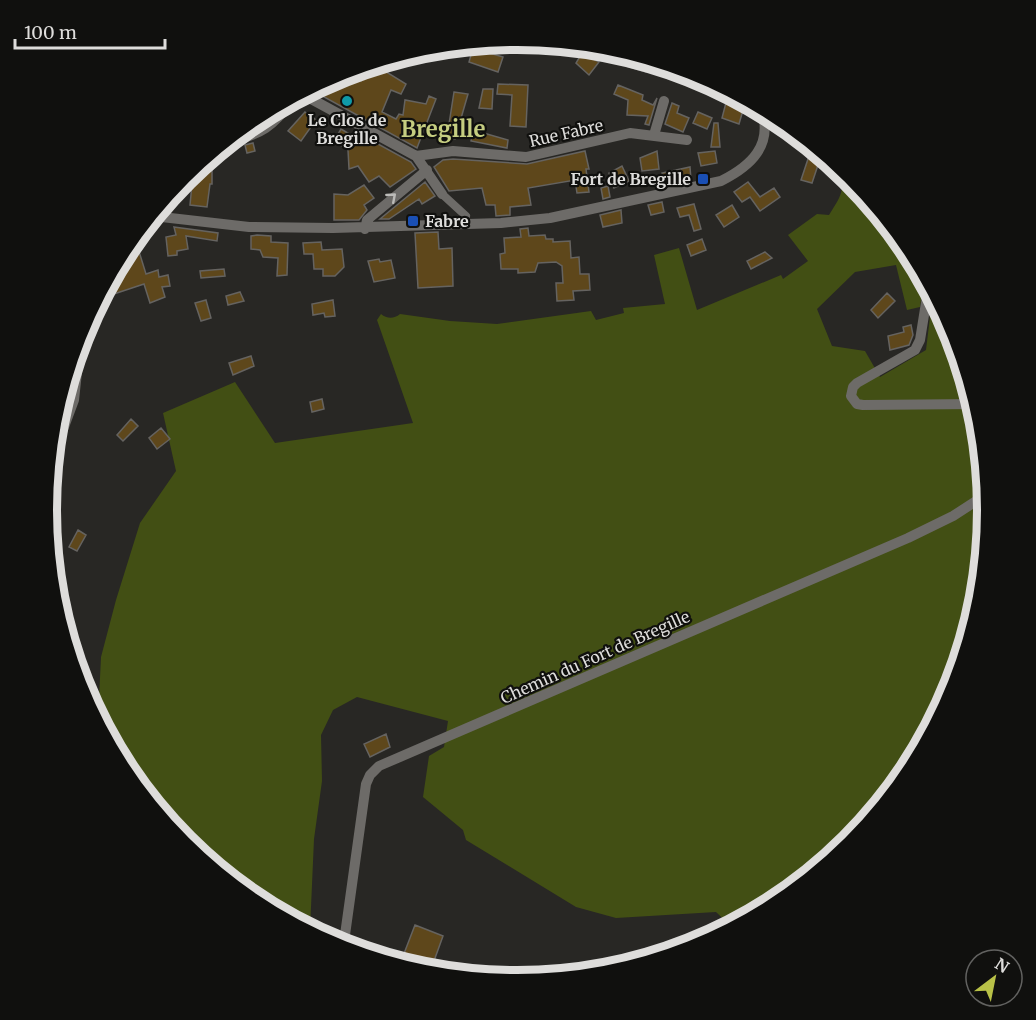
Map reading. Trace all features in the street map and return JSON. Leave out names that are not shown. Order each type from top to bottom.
[{"type":"street","points":[[311,99],[416,156],[442,194],[466,216]]},
{"type":"street","points":[[654,135],[664,101]]},
{"type":"street","points":[[249,137],[272,126],[281,115]]},
{"type":"street","points":[[163,217],[249,227],[364,229],[519,222],[721,181],[742,170],[760,150],[764,141],[765,121]]},
{"type":"street","name":"Rue Fabre","points":[[416,156],[453,151],[526,158],[630,133],[687,140]]},
{"type":"street","points":[[364,229],[367,220],[427,170]]},
{"type":"street","points":[[927,298],[920,340],[915,350],[857,383],[853,387],[851,396],[856,404],[863,405],[966,404]]},
{"type":"street","points":[[66,423],[74,400],[76,381]]},
{"type":"street","name":"Chemin du Fort de Bregille","points":[[345,936],[366,784],[370,775],[379,766],[908,538],[953,516],[978,500]]},
{"type":"green space","points":[[842,182],[864,206],[901,254],[923,290],[920,307],[907,310],[896,265],[855,272],[817,309],[832,346],[865,351],[880,377],[926,350],[931,307],[963,391],[970,420],[978,480],[978,540],[975,570],[970,600],[954,658],[931,714],[901,766],[844,836],[774,893],[726,921],[716,912],[616,918],[576,907],[466,840],[463,830],[423,797],[429,756],[444,747],[448,721],[357,697],[333,710],[321,735],[322,781],[314,839],[310,921],[262,893],[192,836],[135,766],[99,700],[101,657],[140,523],[176,471],[163,413],[235,382],[275,443],[413,423],[377,320],[381,314],[390,318],[400,314],[450,321],[497,324],[591,311],[596,320],[624,313],[623,308],[665,304],[654,255],[679,248],[697,310],[781,275],[783,279],[808,261],[788,235],[817,214],[829,215],[842,191]]},
{"type":"building","points":[[482,51],[503,57],[498,72],[469,62],[472,52]]},
{"type":"building","points":[[582,54],[599,62],[589,75],[576,63]]},
{"type":"building","points":[[627,63],[647,68],[646,72],[626,66]]},
{"type":"building","points":[[383,70],[406,84],[401,94],[391,90],[382,112],[396,119],[399,114],[403,115],[405,100],[426,104],[429,96],[436,99],[417,148],[320,95],[358,79],[361,81],[363,77]]},
{"type":"building","points":[[671,76],[695,86],[694,88]]},
{"type":"building","points":[[498,84],[528,85],[526,127],[510,126],[512,95],[497,94]]},
{"type":"building","points":[[618,85],[643,95],[642,100],[653,105],[657,98],[649,125],[645,124],[648,116],[627,115],[628,100],[614,94]]},
{"type":"building","points":[[483,89],[493,89],[492,109],[479,108]]},
{"type":"building","points":[[454,92],[468,94],[455,139],[447,137]]},
{"type":"building","points":[[727,100],[743,109],[739,124],[722,118]]},
{"type":"building","points":[[672,103],[679,106],[677,113],[689,118],[683,132],[665,124]]},
{"type":"building","points":[[305,112],[316,120],[301,141],[288,131]]},
{"type":"building","points":[[698,112],[712,118],[707,129],[693,123]]},
{"type":"building","points":[[714,123],[718,123],[720,147],[711,147]]},
{"type":"building","points":[[341,129],[366,144],[369,139],[411,162],[416,169],[390,187],[379,176],[369,182],[358,166],[349,169],[348,150],[334,141]]},
{"type":"building","points":[[473,130],[508,140],[507,148],[471,141]]},
{"type":"building","points":[[253,143],[255,151],[247,153],[245,145]]},
{"type":"building","points":[[585,151],[589,169],[586,169],[589,192],[577,193],[575,180],[528,188],[531,205],[510,207],[510,215],[496,216],[495,205],[486,205],[482,188],[449,191],[434,167],[443,160],[453,159],[527,164]]},
{"type":"building","points":[[657,151],[659,169],[642,171],[640,158]]},
{"type":"building","points":[[715,151],[717,163],[701,166],[698,153]]},
{"type":"building","points":[[809,156],[813,157],[819,162],[812,183],[801,180]]},
{"type":"building","points":[[212,166],[212,184],[210,184],[207,207],[190,205],[192,184]]},
{"type":"building","points":[[622,166],[629,181],[614,188],[609,173]]},
{"type":"building","points":[[690,167],[691,180],[664,181],[662,173]]},
{"type":"building","points":[[425,182],[435,196],[422,204],[419,199],[389,219],[380,219]]},
{"type":"building","points":[[748,182],[760,197],[774,188],[780,197],[760,211],[750,197],[742,202],[734,192]]},
{"type":"building","points":[[364,185],[374,198],[364,205],[367,210],[359,220],[334,220],[334,194],[348,195]]},
{"type":"building","points":[[608,186],[610,197],[603,199],[601,188]]},
{"type":"building","points":[[662,202],[664,212],[651,215],[648,205]]},
{"type":"building","points":[[694,204],[701,229],[694,231],[689,215],[680,217],[677,208]]},
{"type":"building","points":[[732,205],[739,217],[724,227],[716,215]]},
{"type":"building","points":[[621,210],[622,223],[603,227],[600,215]]},
{"type":"building","points":[[174,227],[218,233],[217,241],[186,236],[188,249],[177,251],[177,255],[168,256],[166,237],[176,235]]},
{"type":"building","points":[[528,228],[529,236],[545,235],[546,239],[553,239],[553,242],[570,241],[571,258],[579,257],[580,274],[589,274],[590,290],[573,291],[574,300],[557,301],[556,283],[563,283],[562,266],[556,262],[538,263],[535,272],[518,273],[518,269],[501,269],[500,254],[505,253],[504,238],[521,237],[520,229]]},
{"type":"building","points":[[438,232],[439,249],[452,248],[453,286],[418,288],[415,233]]},
{"type":"building","points":[[251,236],[271,236],[271,242],[288,243],[287,275],[277,276],[278,258],[263,257],[260,250],[251,249]]},
{"type":"building","points":[[702,239],[706,250],[691,256],[687,245]]},
{"type":"building","points":[[321,242],[322,250],[342,249],[344,267],[335,276],[323,276],[323,269],[314,269],[313,254],[304,254],[303,243]]},
{"type":"building","points":[[138,249],[146,274],[158,270],[159,277],[168,275],[170,286],[162,287],[165,297],[150,303],[144,284],[111,295]]},
{"type":"building","points":[[765,252],[772,258],[751,269],[747,261]]},
{"type":"building","points":[[379,259],[380,262],[391,260],[395,278],[374,282],[368,261]]},
{"type":"building","points":[[224,269],[225,276],[201,278],[200,271]]},
{"type":"building","points":[[240,292],[244,301],[228,305],[226,296]]},
{"type":"building","points":[[887,293],[895,301],[878,318],[871,310]]},
{"type":"building","points":[[206,300],[211,318],[201,321],[195,303]]},
{"type":"building","points":[[333,300],[335,316],[325,317],[324,313],[313,315],[312,304]]},
{"type":"building","points":[[911,325],[913,335],[909,345],[890,350],[888,336],[904,332],[903,327]]},
{"type":"building","points":[[251,356],[254,366],[233,375],[229,363]]},
{"type":"building","points":[[322,399],[324,409],[312,412],[310,402]]},
{"type":"building","points":[[131,419],[138,426],[123,441],[117,435]]},
{"type":"building","points":[[161,428],[170,439],[157,449],[149,438]]},
{"type":"building","points":[[78,530],[86,535],[77,551],[69,547]]},
{"type":"building","points":[[386,734],[390,747],[370,757],[364,744]]},
{"type":"building","points":[[415,925],[443,936],[433,963],[403,956]]},
{"type":"place","name":"Le Clos de Bregille","points":[[347,101]]},
{"type":"place","name":"Fort de Bregille","points":[[703,179]]},
{"type":"place","name":"Fabre","points":[[413,221]]},
{"type":"district","name":"Bregille","points":[[443,129]]}]
